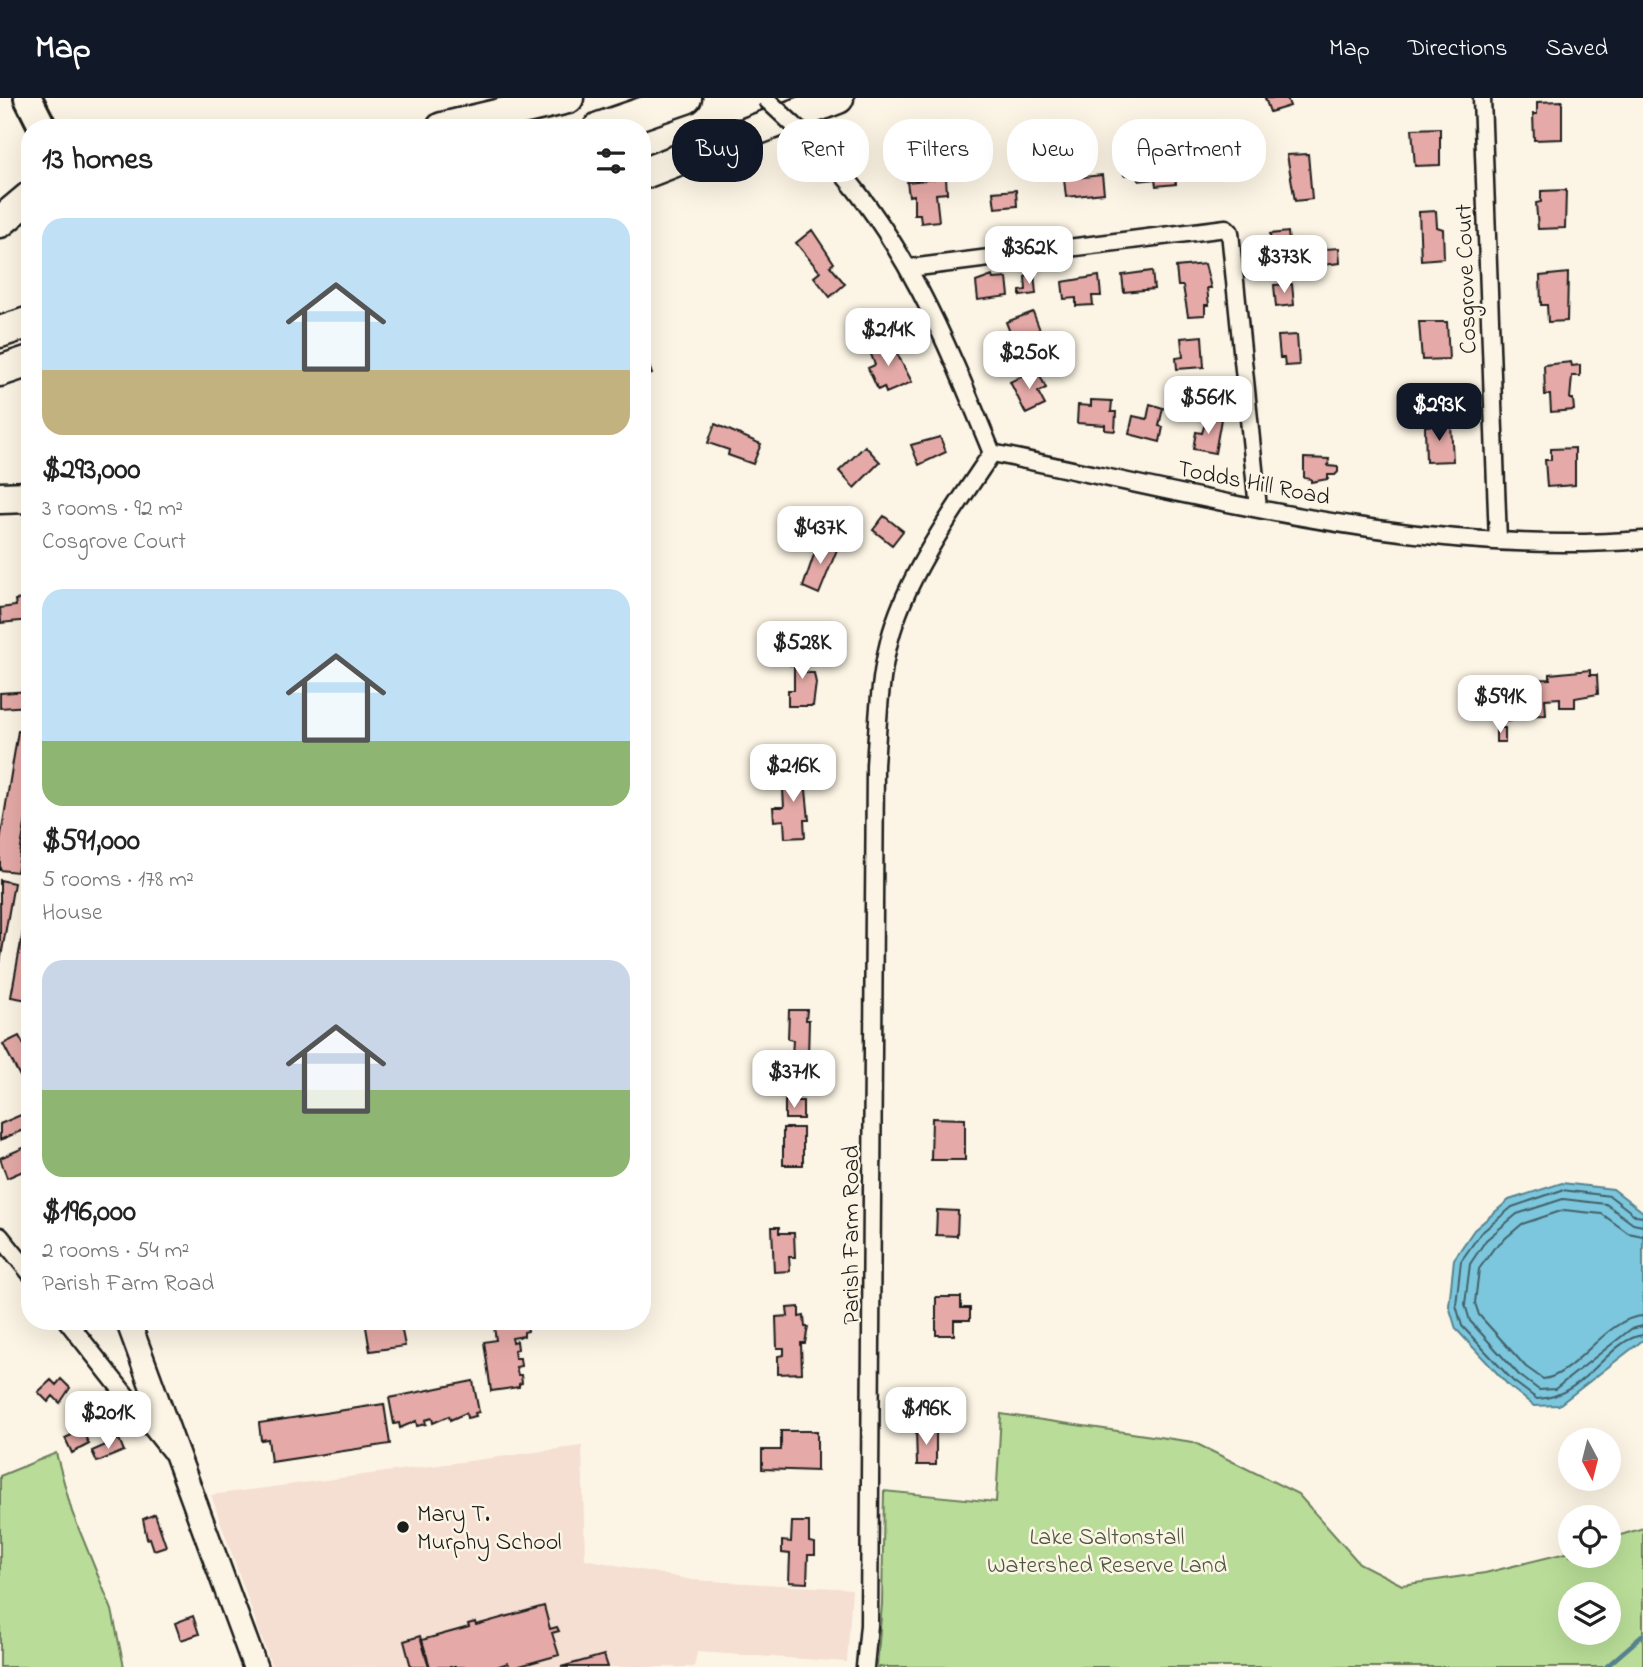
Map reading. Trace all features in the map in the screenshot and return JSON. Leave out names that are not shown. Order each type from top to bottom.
[{"type":"highway","points":[[480,119],[568,98]]},
{"type":"highway","points":[[625,119],[686,98]]},
{"type":"highway","points":[[651,155],[823,98]]},
{"type":"highway","points":[[651,171],[838,98]]},
{"type":"highway","points":[[0,222],[21,204]]},
{"type":"highway","points":[[0,332],[21,325]]},
{"type":"highway","points":[[0,371],[21,364]]},
{"type":"highway","points":[[0,498],[21,497]]},
{"type":"main road","points":[[28,98],[38,119]]},
{"type":"main road","points":[[131,1330],[255,1667]]},
{"type":"street","points":[[765,98],[827,156],[866,203],[910,268],[944,336],[992,453]]},
{"type":"street","name":"Cosgrove Court","points":[[1482,98],[1498,541]]},
{"type":"street","points":[[910,268],[1226,228],[1230,232],[1258,508]]},
{"type":"street","name":"Todds Hill Road","points":[[992,453],[1258,508],[1450,538],[1498,541],[1643,540]]},
{"type":"street","name":"Parish Farm Road","points":[[865,1667],[869,1625],[875,779],[880,706],[888,643],[901,604],[992,453]]},
{"type":"street","points":[[0,1236],[21,1262]]},
{"type":"street","points":[[74,1330],[176,1458]]},
{"type":"shaded area","name":"Mary T. Murphy School","points":[[582,1446],[585,1559],[692,1580],[852,1589],[847,1662],[697,1652],[694,1667],[272,1667],[211,1495]]},
{"type":"green space","name":"Lake Saltonstall Watershed Reserve Land","points":[[1001,1414],[1193,1442],[1298,1494],[1359,1563],[1402,1585],[1485,1573],[1558,1555],[1558,1568],[1621,1568],[1621,1535],[1643,1528],[1643,1667],[877,1667],[882,1604],[884,1491],[996,1502]]},
{"type":"green space","points":[[56,1453],[72,1512],[112,1610],[124,1667],[0,1667],[0,1476]]},
{"type":"water","points":[[1562,1183],[1613,1189],[1643,1212],[1643,1340],[1559,1405],[1534,1406],[1509,1386],[1456,1329],[1449,1306],[1454,1259],[1474,1230],[1509,1200]]},
{"type":"building","points":[[1265,98],[1287,98],[1290,106],[1270,112]]},
{"type":"building","points":[[1562,101],[1562,139],[1534,140],[1533,114],[1537,114],[1537,102]]},
{"type":"building","points":[[1440,128],[1440,165],[1415,166],[1412,129]]},
{"type":"building","points":[[1308,154],[1312,199],[1295,201],[1287,155]]},
{"type":"building","points":[[1098,175],[1102,175],[1104,193],[1066,197],[1064,182],[1098,182]]},
{"type":"building","points":[[907,182],[946,182],[947,193],[936,194],[939,221],[921,223],[920,214],[914,214],[914,195],[909,196]]},
{"type":"building","points":[[1155,182],[1176,182],[1176,184],[1156,186]]},
{"type":"building","points":[[1016,190],[1017,206],[995,208],[993,192]]},
{"type":"building","points":[[1566,190],[1565,228],[1538,229],[1536,203],[1541,202],[1541,191]]},
{"type":"building","points":[[1436,211],[1437,227],[1443,229],[1444,258],[1421,260],[1419,212]]},
{"type":"building","points":[[812,230],[834,263],[830,266],[845,284],[830,297],[814,277],[820,272],[796,243]]},
{"type":"building","points":[[1288,232],[1290,253],[1272,255],[1270,234]]},
{"type":"building","points":[[1339,248],[1340,263],[1313,266],[1311,250]]},
{"type":"building","points":[[1205,264],[1211,288],[1207,288],[1209,305],[1205,305],[1205,315],[1188,316],[1183,286],[1178,286],[1176,267]]},
{"type":"building","points":[[1152,271],[1154,289],[1124,292],[1122,275]]},
{"type":"building","points":[[1034,273],[1036,294],[1020,296],[1020,291],[1026,290],[1025,277]]},
{"type":"building","points":[[1568,273],[1567,321],[1548,322],[1547,305],[1541,305],[1540,276]]},
{"type":"building","points":[[992,276],[993,279],[1007,278],[1009,296],[978,300],[976,282]]},
{"type":"building","points":[[1099,276],[1101,296],[1092,296],[1093,305],[1076,306],[1076,298],[1064,299],[1062,282]]},
{"type":"building","points":[[1292,284],[1294,305],[1276,307],[1274,285]]},
{"type":"building","points":[[1033,312],[1040,330],[1036,331],[1041,346],[1023,352],[1018,339],[1013,340],[1006,322]]},
{"type":"building","points":[[1419,322],[1447,322],[1449,359],[1422,360]]},
{"type":"building","points":[[1297,335],[1299,365],[1285,366],[1284,358],[1280,358],[1278,336]]},
{"type":"building","points":[[1202,336],[1204,367],[1177,369],[1176,358],[1183,357],[1181,338]]},
{"type":"building","points":[[890,340],[912,382],[886,393],[884,387],[878,390],[868,368],[875,365],[869,349]]},
{"type":"building","points":[[1571,362],[1572,366],[1580,365],[1580,376],[1572,376],[1570,399],[1573,399],[1574,410],[1551,412],[1550,395],[1545,395],[1544,365]]},
{"type":"building","points":[[1037,369],[1046,388],[1038,392],[1045,405],[1026,414],[1010,382]]},
{"type":"building","points":[[1091,400],[1112,401],[1111,412],[1116,412],[1115,431],[1105,430],[1105,425],[1077,423],[1078,405],[1091,406]]},
{"type":"building","points":[[1150,404],[1163,408],[1159,426],[1163,427],[1160,442],[1129,434],[1133,416],[1147,419]]},
{"type":"building","points":[[1207,417],[1221,419],[1215,453],[1193,449],[1196,432],[1202,433]]},
{"type":"building","points":[[715,424],[761,444],[753,464],[728,455],[729,450],[708,443]]},
{"type":"building","points":[[1451,424],[1453,461],[1426,462],[1425,426]]},
{"type":"building","points":[[940,437],[946,452],[919,465],[911,445]]},
{"type":"building","points":[[865,446],[880,462],[854,488],[839,471]]},
{"type":"building","points":[[1575,448],[1575,485],[1547,487],[1545,460],[1551,460],[1551,449]]},
{"type":"building","points":[[1304,458],[1329,459],[1328,466],[1338,467],[1338,472],[1328,475],[1328,479],[1311,482],[1311,479],[1304,478]]},
{"type":"building","points":[[884,516],[903,531],[892,545],[873,530]]},
{"type":"building","points":[[819,540],[838,547],[819,594],[803,587]]},
{"type":"building","points":[[21,599],[21,621],[1,623],[0,608],[16,606],[15,600]]},
{"type":"building","points":[[790,650],[809,650],[806,673],[814,673],[816,683],[813,706],[788,706],[788,690],[794,690],[794,665],[790,665]]},
{"type":"building","points":[[1590,670],[1590,675],[1597,675],[1598,694],[1575,698],[1575,707],[1560,707],[1560,698],[1545,699],[1546,715],[1511,716],[1511,721],[1493,722],[1492,697],[1526,695],[1525,680],[1550,679],[1550,674]]},
{"type":"building","points":[[21,692],[21,707],[0,708],[0,693]]},
{"type":"building","points":[[1496,728],[1505,728],[1505,742],[1496,742]]},
{"type":"building","points":[[18,731],[21,732],[21,848],[17,872],[0,870],[0,841]]},
{"type":"building","points":[[804,770],[809,820],[804,820],[805,837],[785,838],[784,820],[774,821],[773,807],[784,807],[782,771]]},
{"type":"building","points":[[0,880],[14,883],[0,963]]},
{"type":"building","points":[[21,942],[21,999],[11,997]]},
{"type":"building","points":[[789,1010],[807,1010],[808,1057],[792,1056],[793,1040],[788,1039]]},
{"type":"building","points":[[19,1036],[21,1040],[21,1078],[3,1044]]},
{"type":"building","points":[[785,1101],[803,1101],[803,1119],[785,1119]]},
{"type":"building","points":[[21,1115],[21,1131],[0,1140],[0,1124]]},
{"type":"building","points":[[932,1118],[965,1119],[965,1160],[931,1160]]},
{"type":"building","points":[[783,1128],[803,1128],[803,1165],[783,1165]]},
{"type":"building","points":[[21,1149],[21,1172],[7,1178],[0,1158]]},
{"type":"building","points":[[937,1210],[958,1211],[957,1236],[936,1235]]},
{"type":"building","points":[[772,1227],[779,1227],[779,1233],[794,1233],[795,1257],[789,1257],[790,1271],[774,1272]]},
{"type":"building","points":[[936,1297],[961,1297],[961,1308],[970,1308],[970,1320],[954,1320],[954,1335],[936,1335]]},
{"type":"building","points":[[799,1307],[799,1317],[804,1316],[805,1327],[808,1327],[805,1343],[801,1343],[802,1373],[778,1374],[778,1356],[784,1355],[784,1348],[777,1348],[776,1317],[788,1316],[787,1308]]},
{"type":"building","points":[[366,1330],[402,1330],[405,1346],[370,1351]]},
{"type":"building","points":[[494,1330],[528,1330],[524,1332],[524,1336],[512,1338],[513,1342],[517,1341],[515,1358],[520,1358],[521,1366],[516,1367],[518,1375],[521,1375],[522,1383],[519,1387],[491,1391],[484,1342],[496,1340]]},
{"type":"building","points":[[61,1379],[70,1388],[60,1403],[53,1396],[48,1402],[38,1392],[51,1380],[56,1385]]},
{"type":"building","points":[[473,1381],[479,1412],[475,1413],[476,1416],[467,1418],[466,1413],[433,1423],[432,1418],[425,1420],[426,1424],[417,1426],[416,1421],[400,1428],[399,1423],[394,1424],[389,1398]]},
{"type":"building","points":[[384,1404],[390,1444],[271,1462],[268,1439],[261,1440],[259,1423]]},
{"type":"building","points":[[916,1429],[936,1429],[936,1465],[917,1465]]},
{"type":"building","points":[[82,1430],[89,1444],[72,1453],[65,1438]]},
{"type":"building","points":[[781,1431],[817,1431],[817,1471],[762,1469],[762,1450],[781,1450]]},
{"type":"building","points":[[119,1439],[124,1451],[97,1462],[92,1451]]},
{"type":"building","points":[[155,1514],[166,1546],[154,1550],[150,1538],[147,1539],[143,1519]]},
{"type":"building","points":[[792,1522],[809,1522],[809,1542],[815,1543],[815,1555],[808,1555],[807,1583],[789,1582],[790,1554],[782,1553],[782,1541],[791,1542]]},
{"type":"building","points":[[544,1606],[550,1629],[557,1627],[559,1631],[552,1633],[559,1655],[516,1667],[510,1667],[508,1663],[496,1667],[430,1667],[422,1640],[469,1627],[468,1624],[475,1622],[476,1625]]},
{"type":"building","points":[[193,1616],[199,1634],[181,1640],[175,1623]]},
{"type":"building","points":[[420,1636],[429,1667],[411,1667],[404,1641]]},
{"type":"building","points":[[604,1655],[608,1667],[561,1667]]},
{"type":"waterway","points":[[1606,1667],[1643,1635]]},
{"type":"place","name":"Mary T. Murphy School","points":[[403,1527]]}]
